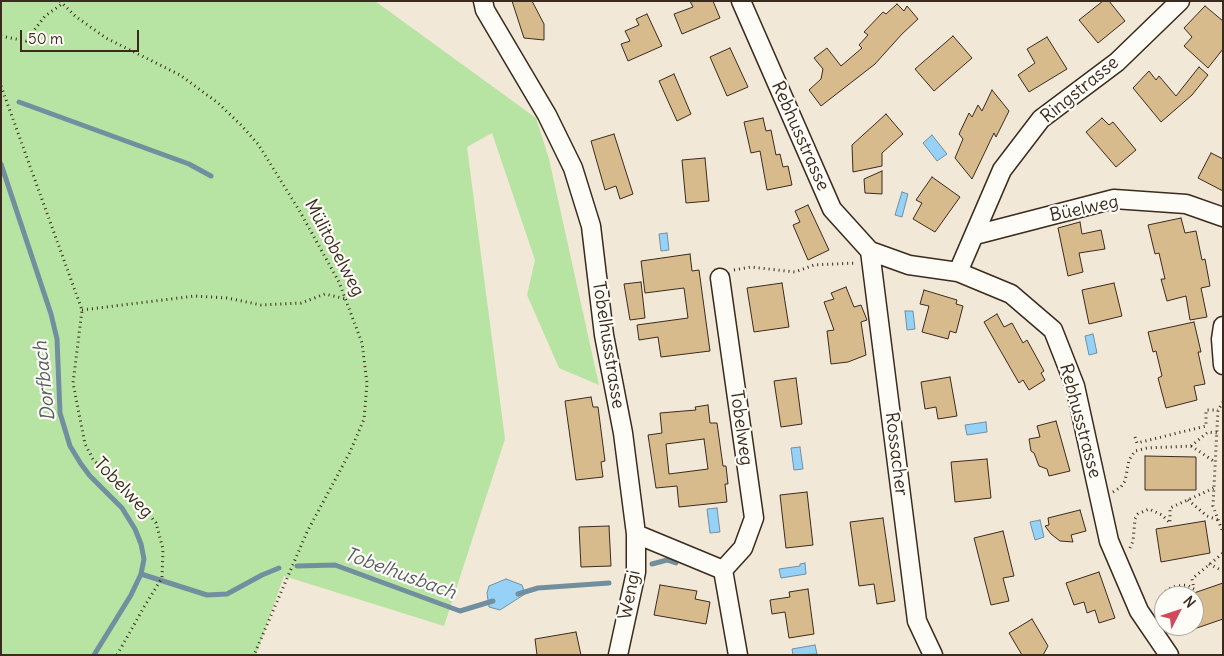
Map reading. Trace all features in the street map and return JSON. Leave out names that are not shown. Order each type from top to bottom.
[{"type":"street","name":"Tobelhusstrasse","points":[[483,1],[485,10],[547,115],[573,168],[591,226],[604,335],[623,433],[636,534]]},
{"type":"street","name":"Rebhusstrasse","points":[[741,1],[832,209],[871,257],[958,272],[1011,294],[1053,330],[1075,386],[1109,541],[1140,611],[1169,655]]},
{"type":"street","name":"Ringstrasse","points":[[958,272],[1002,170],[1041,118],[1116,62],[1180,1]]},
{"type":"street","name":"Büelweg","points":[[974,235],[1114,199],[1186,204],[1223,217]]},
{"type":"street","name":"Rossacher","points":[[871,257],[917,621],[933,655]]},
{"type":"street","name":"Tobelweg","points":[[720,278],[754,518],[743,548],[723,570]]},
{"type":"street","points":[[1223,326],[1221,339],[1223,365]]},
{"type":"street","points":[[636,534],[723,570],[738,655]]},
{"type":"street","name":"Wengi","points":[[618,655],[636,572],[636,534]]},
{"type":"path","points":[[1,36],[26,41],[45,16],[61,2]]},
{"type":"path","name":"Mülitobelweg","points":[[61,2],[75,16],[106,38],[180,75],[218,103],[241,124],[258,144],[299,210],[339,282],[362,344],[367,383],[364,419],[350,452],[307,532],[254,655]]},
{"type":"path","name":"Tobelweg","points":[[1,86],[82,310],[73,383],[85,444],[93,459],[108,476],[145,510],[156,523],[163,549],[162,578],[117,655]]},
{"type":"path","points":[[720,278],[734,270],[751,268],[796,272],[814,265],[871,257]]},
{"type":"path","points":[[82,310],[195,296],[227,298],[261,305],[301,303],[326,294],[346,299]]},
{"type":"path","points":[[1223,402],[1218,410],[1213,506],[1223,533]]},
{"type":"path","points":[[1135,437],[1137,443],[1206,426],[1206,410],[1218,410]]},
{"type":"path","points":[[1191,446],[1208,432],[1217,432]]},
{"type":"path","points":[[1100,498],[1121,487],[1125,481],[1128,460],[1135,451],[1148,448],[1191,446],[1215,462]]},
{"type":"path","points":[[1116,558],[1129,551],[1133,541],[1135,519],[1138,514],[1143,511],[1155,511],[1170,523],[1170,508],[1214,488]]},
{"type":"path","points":[[1188,500],[1206,516],[1218,520]]},
{"type":"path","points":[[1152,630],[1161,622],[1163,594],[1168,589],[1176,586],[1186,585],[1194,589],[1192,579],[1223,553]]},
{"type":"path","points":[[1209,564],[1223,571]]},
{"type":"green space","points":[[1,1],[375,1],[536,118],[549,159],[599,385],[559,368],[527,295],[535,260],[492,133],[467,147],[505,439],[444,626],[284,576],[256,655],[1,655]]},
{"type":"water","points":[[932,135],[947,154],[937,161],[923,143]]},
{"type":"water","points":[[902,192],[908,194],[902,217],[895,215]]},
{"type":"water","points":[[667,233],[669,250],[661,251],[659,234]]},
{"type":"water","points":[[905,311],[913,311],[915,329],[907,330]]},
{"type":"water","points":[[1093,334],[1097,353],[1089,355],[1085,336]]},
{"type":"water","points":[[986,422],[987,432],[967,435],[965,425]]},
{"type":"water","points":[[800,447],[803,469],[794,470],[791,448]]},
{"type":"water","points":[[717,508],[720,532],[710,533],[707,509]]},
{"type":"water","points":[[1040,520],[1044,537],[1035,540],[1030,522]]},
{"type":"water","points":[[805,563],[806,574],[781,578],[779,569],[800,566],[800,564]]},
{"type":"water","points":[[506,579],[522,585],[525,594],[500,610],[489,607],[487,593],[489,586]]},
{"type":"water","points":[[815,645],[817,654],[793,655],[792,649]]},
{"type":"building","points":[[512,1],[532,1],[544,24],[544,40],[524,38]]},
{"type":"building","points":[[690,1],[713,1],[720,18],[682,34],[674,14],[693,7]]},
{"type":"building","points":[[1103,1],[1109,1],[1125,21],[1098,43],[1079,20]]},
{"type":"building","points":[[897,4],[904,11],[907,6],[918,19],[875,64],[821,106],[809,90],[821,79],[823,69],[814,58],[827,48],[841,66],[862,48],[859,45],[868,35],[864,32],[883,12],[886,14]]},
{"type":"building","points":[[1205,6],[1223,21],[1223,49],[1208,68],[1184,46],[1192,37],[1184,28]]},
{"type":"building","points":[[647,14],[662,46],[628,61],[621,44],[630,41],[625,31],[639,25],[636,19]]},
{"type":"building","points":[[953,36],[972,58],[934,91],[915,69]]},
{"type":"building","points":[[1047,37],[1067,69],[1029,92],[1018,75],[1035,63],[1027,49]]},
{"type":"building","points":[[730,48],[748,87],[727,96],[710,57]]},
{"type":"building","points":[[1199,67],[1208,75],[1192,95],[1161,122],[1133,88],[1149,71],[1156,80],[1159,76],[1176,96]]},
{"type":"building","points":[[674,74],[691,114],[677,121],[659,81]]},
{"type":"building","points":[[992,90],[1009,111],[996,137],[994,133],[972,179],[955,158],[963,139],[959,134],[969,113],[972,117],[978,105],[982,111]]},
{"type":"building","points":[[886,114],[903,134],[882,153],[882,166],[853,172],[852,145]]},
{"type":"building","points":[[763,118],[766,131],[771,130],[776,155],[780,154],[783,167],[788,166],[792,185],[767,190],[760,151],[751,153],[744,122]]},
{"type":"building","points":[[1102,118],[1109,125],[1113,122],[1136,150],[1116,167],[1086,132]]},
{"type":"building","points":[[614,134],[633,194],[620,199],[616,186],[605,190],[591,141]]},
{"type":"building","points":[[1211,153],[1223,159],[1223,191],[1198,178]]},
{"type":"building","points":[[705,158],[709,201],[686,203],[682,160]]},
{"type":"building","points":[[882,171],[882,194],[865,193],[864,179]]},
{"type":"building","points":[[932,177],[960,197],[935,232],[913,219],[922,203],[916,200]]},
{"type":"building","points":[[808,205],[829,250],[808,260],[793,225],[800,222],[795,211]]},
{"type":"building","points":[[1181,218],[1185,233],[1196,231],[1202,260],[1205,259],[1210,286],[1201,288],[1207,317],[1190,320],[1186,296],[1167,301],[1161,279],[1165,279],[1159,253],[1155,254],[1148,225]]},
{"type":"building","points":[[1080,222],[1082,234],[1101,230],[1105,249],[1079,253],[1083,272],[1068,276],[1058,228]]},
{"type":"building","points":[[690,254],[692,271],[699,270],[710,351],[661,357],[658,337],[639,340],[637,325],[688,318],[684,288],[645,293],[641,261]]},
{"type":"building","points":[[641,282],[645,318],[630,320],[624,284]]},
{"type":"building","points":[[782,283],[789,327],[754,332],[747,288]]},
{"type":"building","points":[[1114,283],[1122,316],[1089,324],[1082,290]]},
{"type":"building","points":[[846,287],[854,307],[861,305],[867,320],[861,322],[866,355],[848,362],[831,364],[827,331],[834,330],[824,302],[834,299],[831,293]]},
{"type":"building","points":[[924,290],[957,300],[956,304],[963,306],[956,333],[950,331],[948,339],[922,332],[929,306],[920,304]]},
{"type":"building","points":[[997,314],[1004,327],[1012,323],[1023,343],[1027,340],[1044,371],[1041,373],[1045,380],[1029,390],[1023,380],[1019,383],[984,322]]},
{"type":"building","points":[[1194,322],[1201,352],[1198,352],[1205,384],[1194,386],[1197,400],[1166,408],[1158,378],[1162,376],[1156,351],[1153,352],[1148,332]]},
{"type":"building","points":[[950,377],[957,416],[938,419],[936,407],[925,409],[921,382]]},
{"type":"building","points":[[796,378],[802,424],[781,427],[774,381]]},
{"type":"building","points":[[591,397],[593,407],[598,407],[605,461],[601,462],[603,477],[576,480],[565,401]]},
{"type":"building","points":[[708,405],[710,423],[717,423],[723,466],[726,466],[727,502],[679,507],[677,486],[656,488],[648,435],[662,433],[660,413],[696,410],[695,407]],"holes":[[[704,439],[708,469],[669,474],[666,444]]]},
{"type":"building","points":[[1056,421],[1070,471],[1049,476],[1047,469],[1039,466],[1034,453],[1031,451],[1029,439],[1040,437],[1037,426]]},
{"type":"building","points":[[1145,456],[1196,457],[1196,490],[1145,490]]},
{"type":"building","points":[[987,459],[991,498],[955,502],[951,462]]},
{"type":"building","points":[[807,492],[813,545],[786,548],[780,495]]},
{"type":"building","points":[[1080,510],[1086,531],[1071,535],[1073,542],[1060,541],[1045,526],[1049,525],[1048,518]]},
{"type":"building","points":[[883,518],[895,601],[877,604],[874,584],[859,586],[850,522]]},
{"type":"building","points":[[1205,521],[1210,553],[1161,562],[1156,529]]},
{"type":"building","points":[[609,526],[611,566],[581,567],[579,527]]},
{"type":"building","points":[[1003,531],[1014,576],[1003,578],[1009,601],[991,605],[974,538]]},
{"type":"building","points":[[1099,572],[1115,618],[1099,623],[1095,610],[1087,613],[1084,602],[1074,605],[1066,583]]},
{"type":"building","points":[[1223,583],[1223,619],[1204,626],[1204,590]]},
{"type":"building","points":[[660,585],[697,591],[695,599],[710,602],[706,624],[654,615]]},
{"type":"building","points":[[808,589],[814,634],[789,638],[785,612],[772,614],[770,600],[790,597],[789,592]]},
{"type":"building","points":[[1032,619],[1048,646],[1043,655],[1022,655],[1009,633]]},
{"type":"building","points":[[576,632],[581,655],[537,655],[535,639]]},
{"type":"waterway","points":[[19,102],[189,164],[211,176]]},
{"type":"waterway","name":"Dorfbach","points":[[1,164],[51,314],[57,339],[60,413],[70,446],[90,476],[122,508],[135,529],[144,559],[141,574],[131,595],[94,655]]},
{"type":"waterway","name":"Tobelhusbach","points":[[652,564],[667,560],[676,563]]},
{"type":"waterway","name":"Tobelhusbach","points":[[297,566],[335,565],[460,611],[493,601]]},
{"type":"waterway","name":"Tobelhusbach","points":[[141,574],[207,595],[227,594],[279,568]]},
{"type":"waterway","name":"Tobelhusbach","points":[[518,594],[538,588],[609,583]]}]
